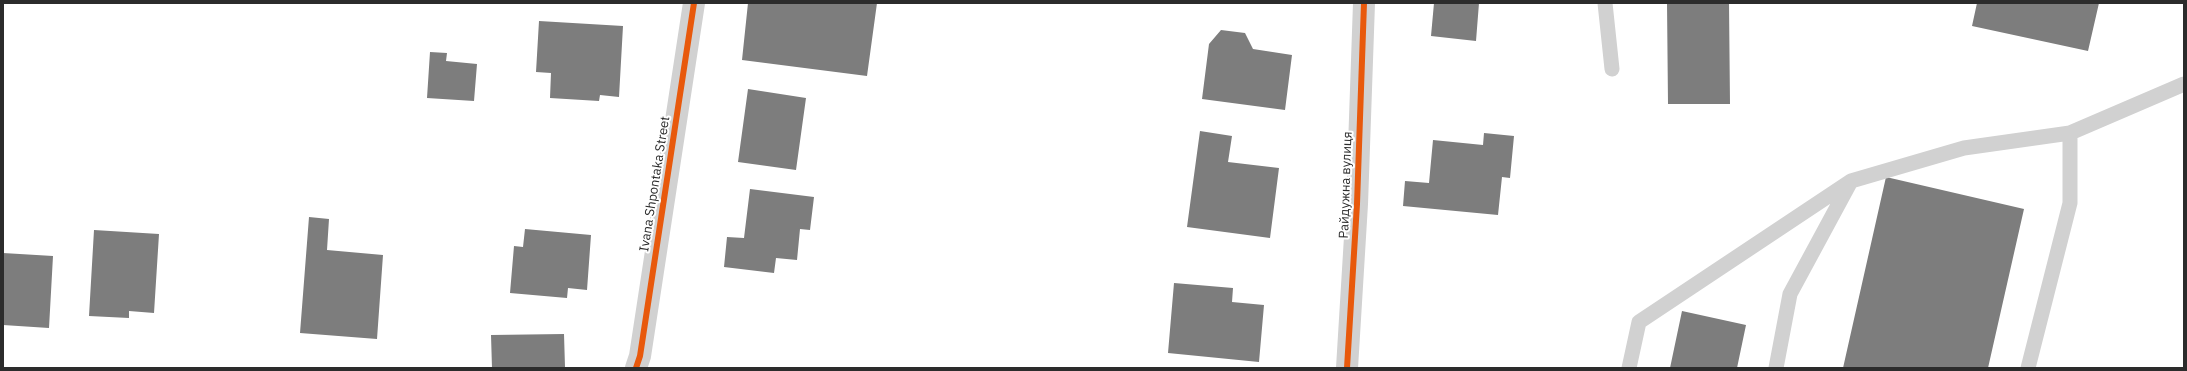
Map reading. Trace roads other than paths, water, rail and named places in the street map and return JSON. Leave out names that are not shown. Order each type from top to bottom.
[{"type":"street","name":"Ivana Shpontaka Street","points":[[636,368],[640,356],[694,3]]},
{"type":"street","name":"Райдужна вулиця","points":[[1347,368],[1358,204],[1364,3]]},
{"type":"lane","points":[[1605,3],[1612,69]]},
{"type":"lane","points":[[1629,368],[1639,322],[1851,181],[1964,148],[2070,133],[2184,84]]},
{"type":"lane","points":[[2028,368],[2070,203],[2070,133]]},
{"type":"lane","points":[[1776,368],[1790,294],[1851,181]]}]
